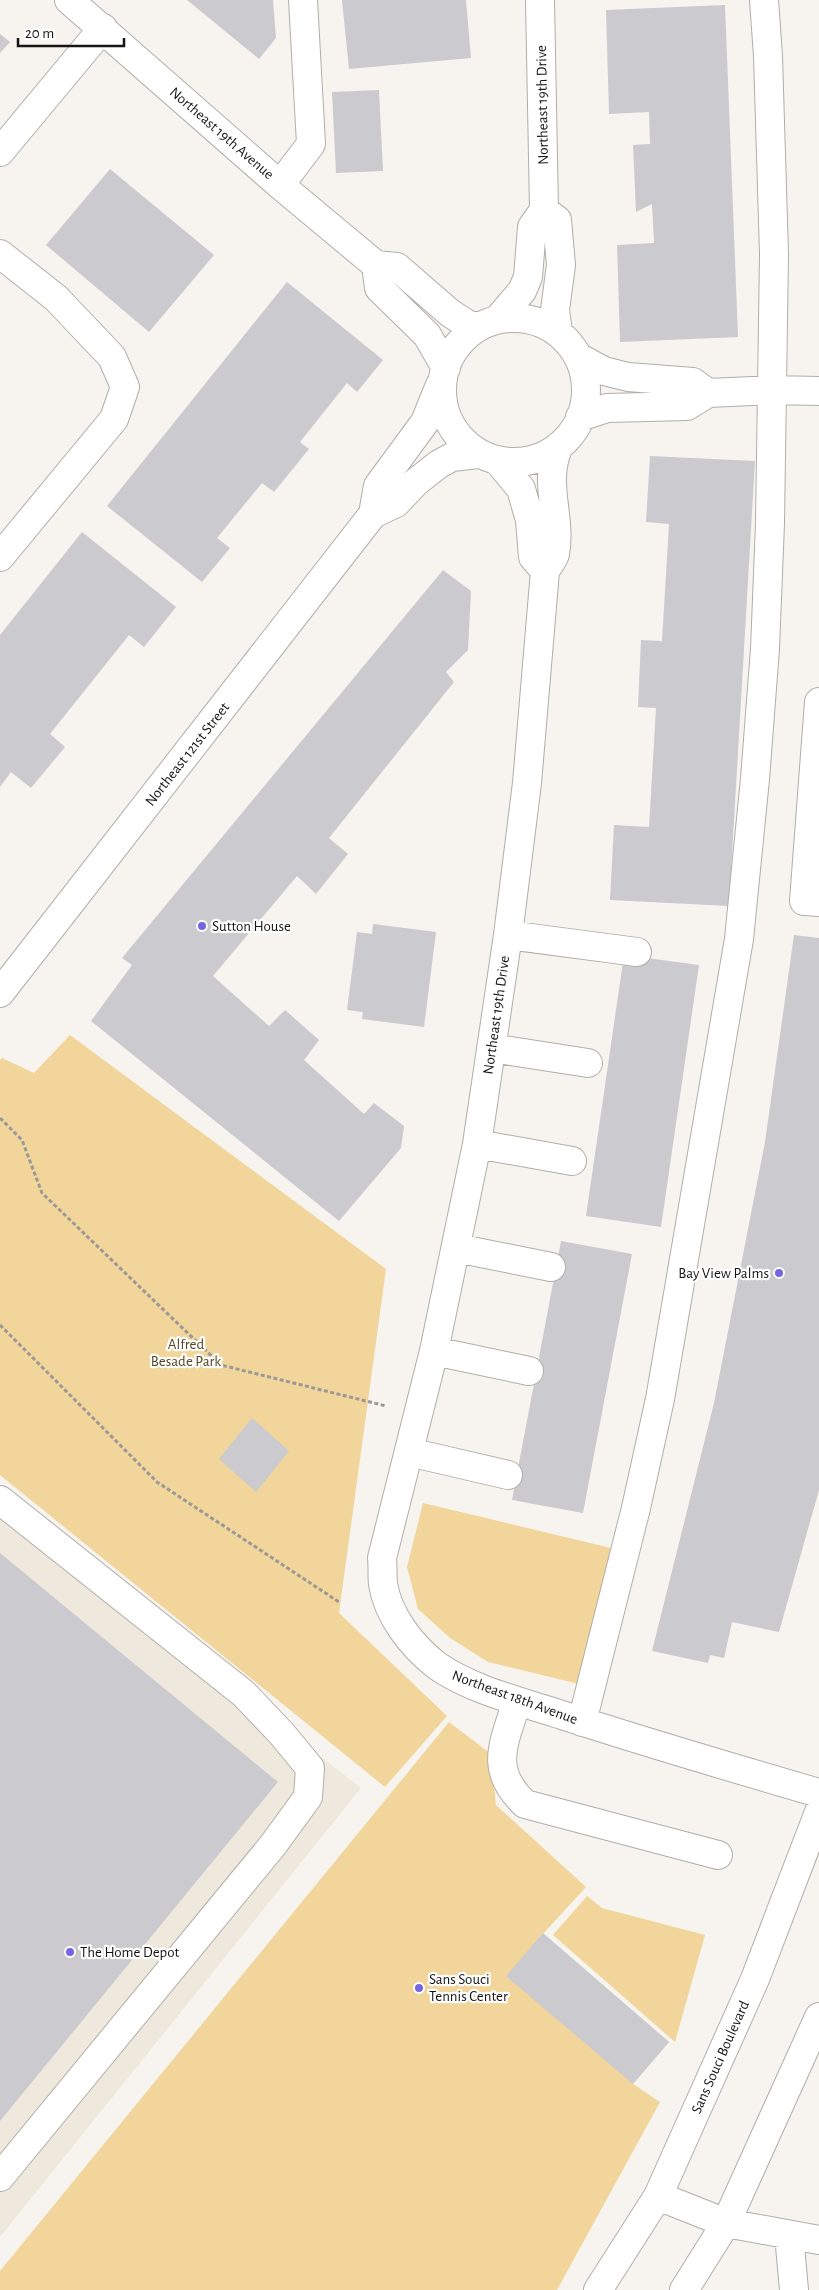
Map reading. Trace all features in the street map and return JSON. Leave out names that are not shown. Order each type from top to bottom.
[{"type":"street","name":"Northeast 19th Avenue","points":[[69,0],[280,185],[376,265],[397,267],[450,313],[467,324],[488,323]]},
{"type":"street","points":[[280,185],[311,144],[302,0]]},
{"type":"street","name":"Northeast 19th Drive","points":[[540,0],[544,210]]},
{"type":"street","points":[[582,1722],[636,1508],[660,1399],[739,939],[755,780],[765,649],[773,390],[774,254],[768,56],[764,0]]},
{"type":"street","points":[[0,152],[102,28]]},
{"type":"street","points":[[545,571],[533,558],[530,520],[521,489],[488,457],[462,442],[450,425],[442,403],[444,374],[448,359],[461,341],[488,323],[522,291],[528,277],[532,227],[544,210],[557,220],[561,265],[555,310],[558,332]]},
{"type":"street","points":[[0,254],[56,298],[112,356],[125,387],[114,419],[0,557]]},
{"type":"street","points":[[376,265],[379,288],[427,335],[444,374]]},
{"type":"street","points":[[488,323],[519,318],[540,322],[558,332],[572,346],[586,383],[584,407],[580,417],[575,429],[560,446],[538,458],[518,462],[488,457]]},
{"type":"street","points":[[578,358],[604,371],[628,377],[694,382],[708,393]]},
{"type":"street","name":"Northeast 121st Street","points":[[373,514],[378,486],[425,422],[433,408],[444,374]]},
{"type":"street","points":[[580,417],[607,408],[687,406],[708,393],[819,390]]},
{"type":"street","name":"Northeast 19th Drive","points":[[409,1452],[434,1351],[456,1248],[477,1144],[492,1048],[527,783],[545,571],[554,556],[557,522],[551,470],[560,446]]},
{"type":"street","name":"Northeast 121st Street","points":[[0,993],[373,514],[396,503],[416,482],[439,464],[452,457],[488,457]]},
{"type":"street","points":[[819,702],[804,901],[819,902]]},
{"type":"street","points":[[508,934],[637,952]]},
{"type":"street","points":[[492,1048],[588,1063]]},
{"type":"street","points":[[477,1144],[572,1161]]},
{"type":"street","points":[[456,1248],[551,1267]]},
{"type":"street","points":[[434,1351],[529,1371]]},
{"type":"street","points":[[409,1452],[508,1476]]},
{"type":"street","name":"Northeast 18th Avenue","points":[[409,1452],[382,1558],[383,1585],[388,1604],[399,1624],[415,1646],[435,1664],[454,1677],[517,1701],[819,1793]]},
{"type":"street","points":[[0,1500],[244,1694],[282,1734],[310,1768],[308,1797],[273,1845],[0,2178]]},
{"type":"street","points":[[517,1701],[507,1734],[501,1766],[504,1778],[512,1792],[525,1804],[718,1855]]},
{"type":"street","name":"Sans Souci Boulevard","points":[[598,2290],[658,2196],[755,1979],[819,1812]]},
{"type":"street","points":[[684,2290],[726,2223],[819,2016]]},
{"type":"street","points":[[658,2196],[726,2223],[819,2240]]},
{"type":"street","points":[[789,2235],[794,2290]]},
{"type":"path","points":[[0,1118],[22,1140],[42,1193],[220,1365],[387,1406]]},
{"type":"path","points":[[0,1325],[157,1482],[339,1602]]},
{"type":"shaded area","points":[[0,1505],[361,1788],[0,2237]]},
{"type":"green space","name":"Alfred Besade Park","points":[[70,1035],[386,1269],[339,1613],[447,1716],[385,1787],[0,1475],[0,1060],[2,1058],[34,1073]]},
{"type":"green space","points":[[423,1503],[615,1549],[579,1684],[488,1662],[450,1638],[418,1609],[407,1567]]},
{"type":"green space","name":"Sans Souci Tennis Center","points":[[449,1722],[491,1754],[496,1805],[586,1887],[543,1934],[669,2042],[633,2084],[660,2102],[557,2290],[0,2290],[0,2271]]},
{"type":"green space","points":[[587,1896],[602,1908],[705,1935],[675,2042],[553,1935]]},
{"type":"building","points":[[187,0],[273,0],[276,38],[259,59]]},
{"type":"building","points":[[342,0],[466,0],[471,58],[349,69]]},
{"type":"building","points":[[725,5],[738,337],[620,342],[617,245],[654,243],[652,204],[636,212],[633,145],[650,144],[649,112],[609,114],[606,10]]},
{"type":"building","points":[[0,34],[10,42],[0,53]]},
{"type":"building","points":[[379,90],[383,171],[336,173],[332,92]]},
{"type":"building","points":[[110,169],[214,255],[149,332],[46,245]]},
{"type":"building","points":[[287,282],[383,360],[357,392],[347,383],[300,442],[309,449],[274,492],[262,483],[217,538],[230,548],[202,582],[107,506]]},
{"type":"building","points":[[650,456],[755,461],[729,906],[610,900],[614,825],[649,827],[656,708],[638,707],[641,640],[662,641],[669,524],[646,522]]},
{"type":"building","points":[[82,532],[176,607],[144,647],[129,635],[50,734],[65,747],[31,788],[11,772],[0,787],[0,635]]},
{"type":"building","name":"Sutton House","points":[[443,570],[471,591],[468,650],[446,672],[454,682],[329,838],[348,854],[316,894],[297,876],[213,976],[269,1026],[285,1010],[319,1040],[304,1060],[364,1114],[374,1103],[404,1126],[401,1148],[339,1221],[91,1021],[132,965],[122,958]]},
{"type":"building","points":[[373,924],[436,932],[424,1027],[362,1019],[363,1012],[347,1010],[357,932],[372,934]]},
{"type":"building","name":"Bay View Palms","points":[[794,935],[819,938],[819,1490],[779,1632],[732,1622],[724,1658],[710,1655],[708,1663],[652,1651],[714,1403],[765,1142]]},
{"type":"building","points":[[624,955],[699,965],[661,1227],[586,1216]]},
{"type":"building","points":[[561,1241],[632,1254],[583,1513],[512,1500]]},
{"type":"building","points":[[252,1418],[289,1451],[256,1492],[219,1459]]},
{"type":"building","name":"The Home Depot","points":[[0,1553],[278,1782],[0,2121]]},
{"type":"building","points":[[543,1933],[669,2042],[633,2084],[506,1976]]},
{"type":"place","name":"Sutton House","points":[[202,926]]},
{"type":"place","name":"Bay View Palms","points":[[779,1273]]},
{"type":"place","name":"The Home Depot","points":[[70,1952]]},
{"type":"place","name":"Sans Souci Tennis Center","points":[[419,1988]]}]
